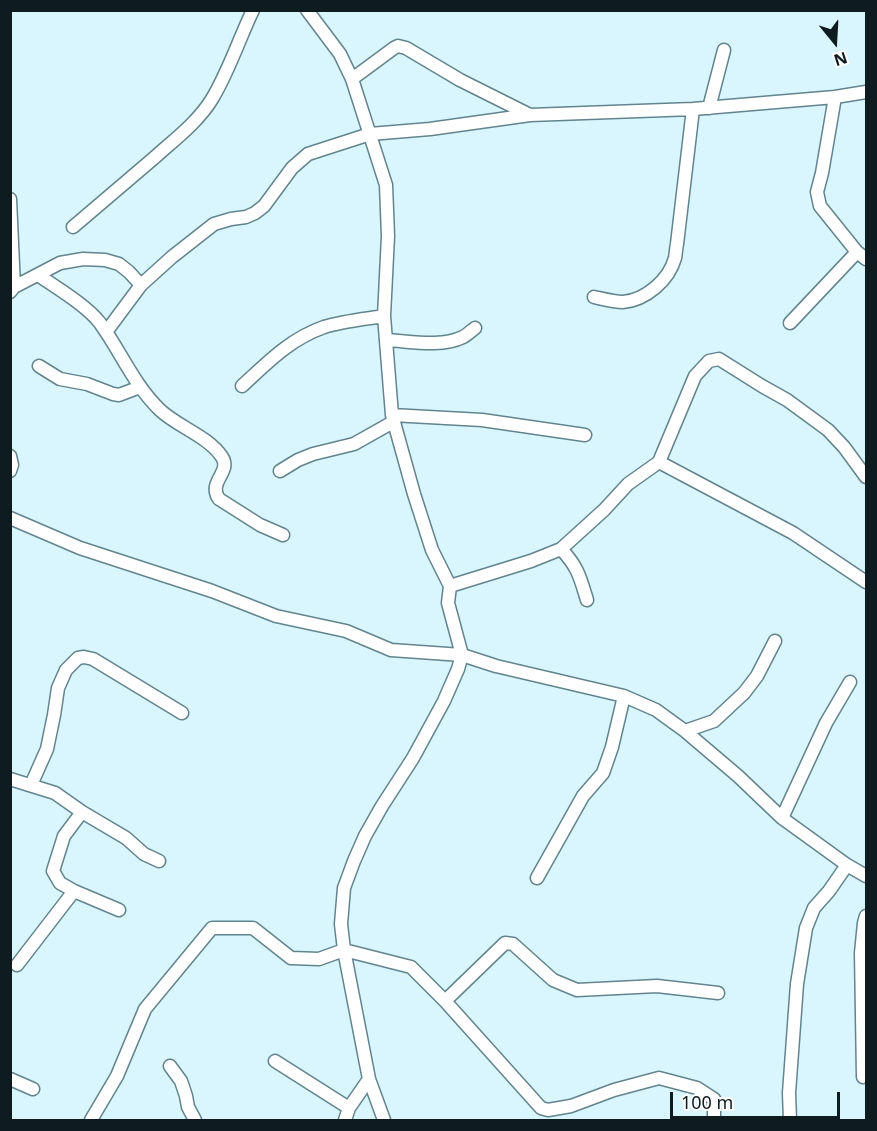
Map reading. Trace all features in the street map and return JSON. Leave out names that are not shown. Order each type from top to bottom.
[{"type":"street","points":[[73,227],[177,138],[212,99],[253,10]]},
{"type":"street","points":[[307,10],[340,54],[352,79],[386,184],[384,316],[393,418],[432,550],[450,586],[448,603],[462,655],[444,701],[413,758],[365,836],[344,888],[341,907],[344,950],[369,1079],[384,1120]]},
{"type":"street","points":[[352,79],[398,46],[406,48],[460,80],[530,115]]},
{"type":"street","points":[[709,108],[724,50]]},
{"type":"street","points":[[105,332],[141,285],[172,256],[214,224],[255,213],[264,206],[292,168],[308,154],[370,134],[430,129],[530,115],[709,108],[867,92]]},
{"type":"street","points":[[790,323],[862,256],[820,206],[818,199],[817,192],[835,97]]},
{"type":"street","points":[[594,297],[621,302],[634,300],[661,283],[675,259],[693,109]]},
{"type":"street","points":[[10,199],[13,289],[60,263],[83,259],[105,260],[119,264],[141,285]]},
{"type":"street","points":[[39,275],[88,311],[99,322],[140,387],[161,411],[207,442],[222,456],[225,463],[224,469],[214,488],[219,499],[260,525],[284,535]]},
{"type":"street","points":[[242,387],[286,346],[304,335],[327,326],[384,316]]},
{"type":"street","points":[[386,340],[434,343],[450,341],[465,336],[475,327]]},
{"type":"street","points":[[450,586],[531,561],[561,549],[604,510],[628,484],[659,462],[695,376],[709,361],[720,359],[787,400],[828,430],[867,477]]},
{"type":"street","points":[[39,366],[60,380],[87,384],[113,394],[119,395],[140,387]]},
{"type":"street","points":[[280,471],[313,454],[354,444],[393,418],[482,420],[585,435]]},
{"type":"street","points":[[10,456],[12,465],[10,471]]},
{"type":"street","points":[[659,462],[793,533],[867,582]]},
{"type":"street","points":[[10,518],[80,548],[212,591],[276,616],[346,631],[391,650],[462,655],[496,666],[624,696],[656,710],[685,731],[738,776],[782,818],[847,866],[867,876]]},
{"type":"street","points":[[561,549],[576,567],[587,600]]},
{"type":"street","points":[[685,731],[714,721],[744,693],[757,676],[775,641]]},
{"type":"street","points":[[30,785],[47,749],[58,688],[66,670],[78,658],[93,659],[182,713]]},
{"type":"street","points":[[782,818],[826,723],[850,682]]},
{"type":"street","points":[[537,878],[583,796],[603,773],[612,747],[624,696]]},
{"type":"street","points":[[10,779],[55,793],[126,838],[144,854],[159,861]]},
{"type":"street","points":[[82,812],[64,836],[53,872],[60,883],[119,910]]},
{"type":"street","points":[[790,1120],[789,1093],[796,1006],[806,928],[814,908],[847,866]]},
{"type":"street","points":[[17,965],[74,891]]},
{"type":"street","points":[[863,1077],[861,954],[864,923],[867,916]]},
{"type":"street","points":[[91,1120],[117,1076],[145,1009],[212,928],[253,928],[291,958],[319,959],[344,950],[411,967],[446,1001],[541,1108],[548,1110],[571,1106],[614,1090],[659,1078],[697,1088],[714,1099],[714,1120]]},
{"type":"street","points":[[446,1001],[505,944],[513,944],[553,980],[577,990],[657,986],[718,993]]},
{"type":"street","points":[[275,1061],[347,1114],[369,1079]]},
{"type":"street","points":[[170,1066],[182,1081],[188,1107],[195,1120]]},
{"type":"street","points":[[10,1078],[33,1089]]}]
